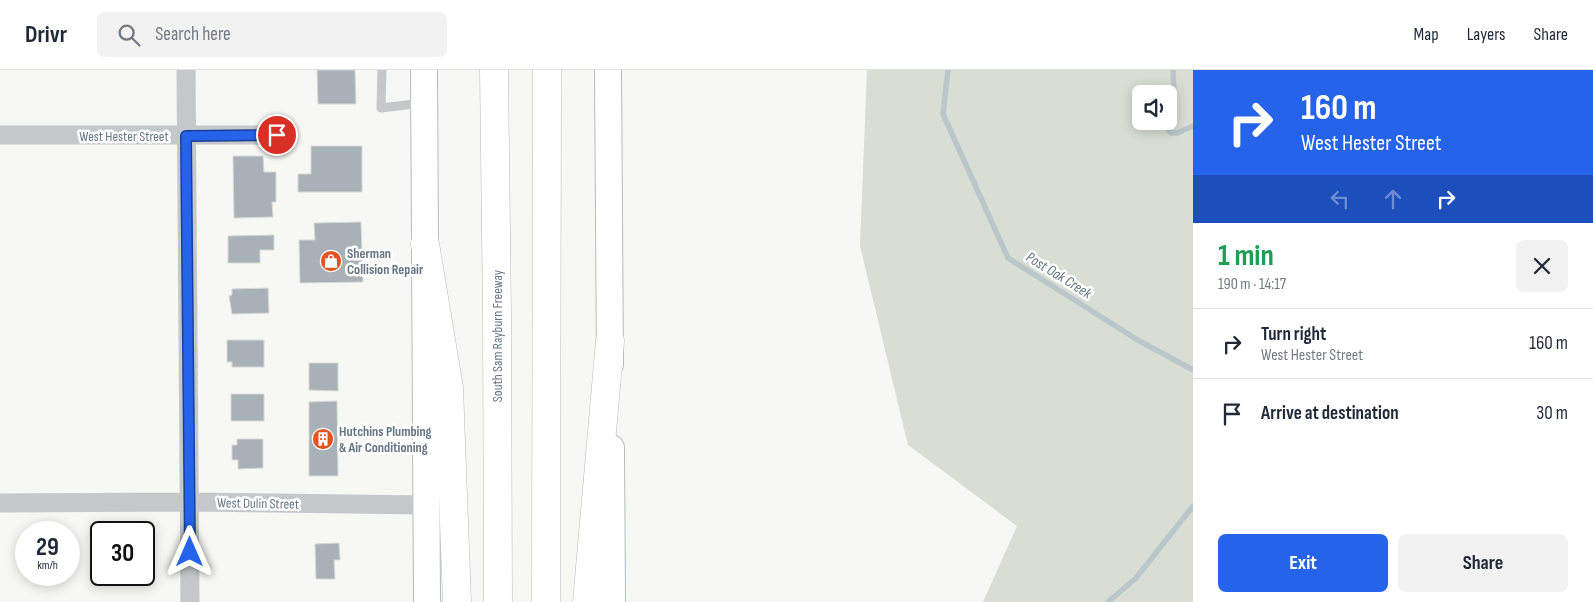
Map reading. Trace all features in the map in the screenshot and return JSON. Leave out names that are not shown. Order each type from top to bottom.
[{"type":"highway","name":"South Sam Rayburn Freeway","points":[[494,70],[498,602]]},
{"type":"highway","points":[[546,602],[547,70]]},
{"type":"highway","points":[[425,244],[449,388],[457,602]]},
{"type":"highway","points":[[587,602],[610,341]]},
{"type":"main road","points":[[424,70],[428,602]]},
{"type":"main road","points":[[608,70],[612,602]]},
{"type":"street","points":[[186,70],[190,602]]},
{"type":"street","name":"West Hester Street","points":[[0,135],[277,135]]},
{"type":"street","name":"West Dulin Street","points":[[0,503],[189,502],[427,505]]},
{"type":"lane","points":[[382,70],[381,108],[425,102]]},
{"type":"shaded area","points":[[867,70],[1193,70],[1193,602],[983,602],[1017,526],[908,445],[860,246]]},
{"type":"building","points":[[317,70],[355,70],[356,104],[318,104]]},
{"type":"building","points":[[311,146],[362,146],[362,192],[298,192],[298,174],[311,174]]},
{"type":"building","points":[[233,156],[263,156],[264,172],[276,172],[276,202],[272,202],[273,217],[234,218]]},
{"type":"building","name":"Sherman Collision Repair","points":[[361,222],[363,282],[300,283],[299,240],[315,240],[314,223]]},
{"type":"building","points":[[274,235],[274,250],[260,250],[260,263],[228,263],[228,236]]},
{"type":"building","points":[[268,288],[269,313],[232,314],[229,296],[232,295],[232,289]]},
{"type":"building","points":[[227,340],[264,340],[264,367],[232,367],[232,362],[227,362]]},
{"type":"building","points":[[309,363],[338,363],[338,391],[309,390]]},
{"type":"building","points":[[231,394],[264,394],[264,421],[231,421]]},
{"type":"building","name":"Hutchins Plumbing & Air Conditioning","points":[[337,401],[338,476],[309,476],[309,402]]},
{"type":"building","points":[[237,439],[263,439],[263,468],[238,469],[238,460],[232,460],[232,445],[237,445]]},
{"type":"building","points":[[339,543],[340,560],[334,560],[335,579],[316,579],[315,544]]},
{"type":"waterway","name":"Post Oak Creek","points":[[948,70],[943,114],[1008,258],[1136,339],[1193,370]]},
{"type":"waterway","points":[[1173,70],[1174,85]]},
{"type":"waterway","points":[[1169,130],[1171,133],[1177,133],[1193,126]]},
{"type":"waterway","name":"Post Oak Creek","points":[[1108,602],[1136,578],[1193,506]]},
{"type":"place","name":"Sherman Collision Repair","points":[[331,261]]},
{"type":"place","name":"Hutchins Plumbing & Air Conditioning","points":[[323,439]]},
{"type":"route","points":[[190,552],[186,136],[277,135]]}]
